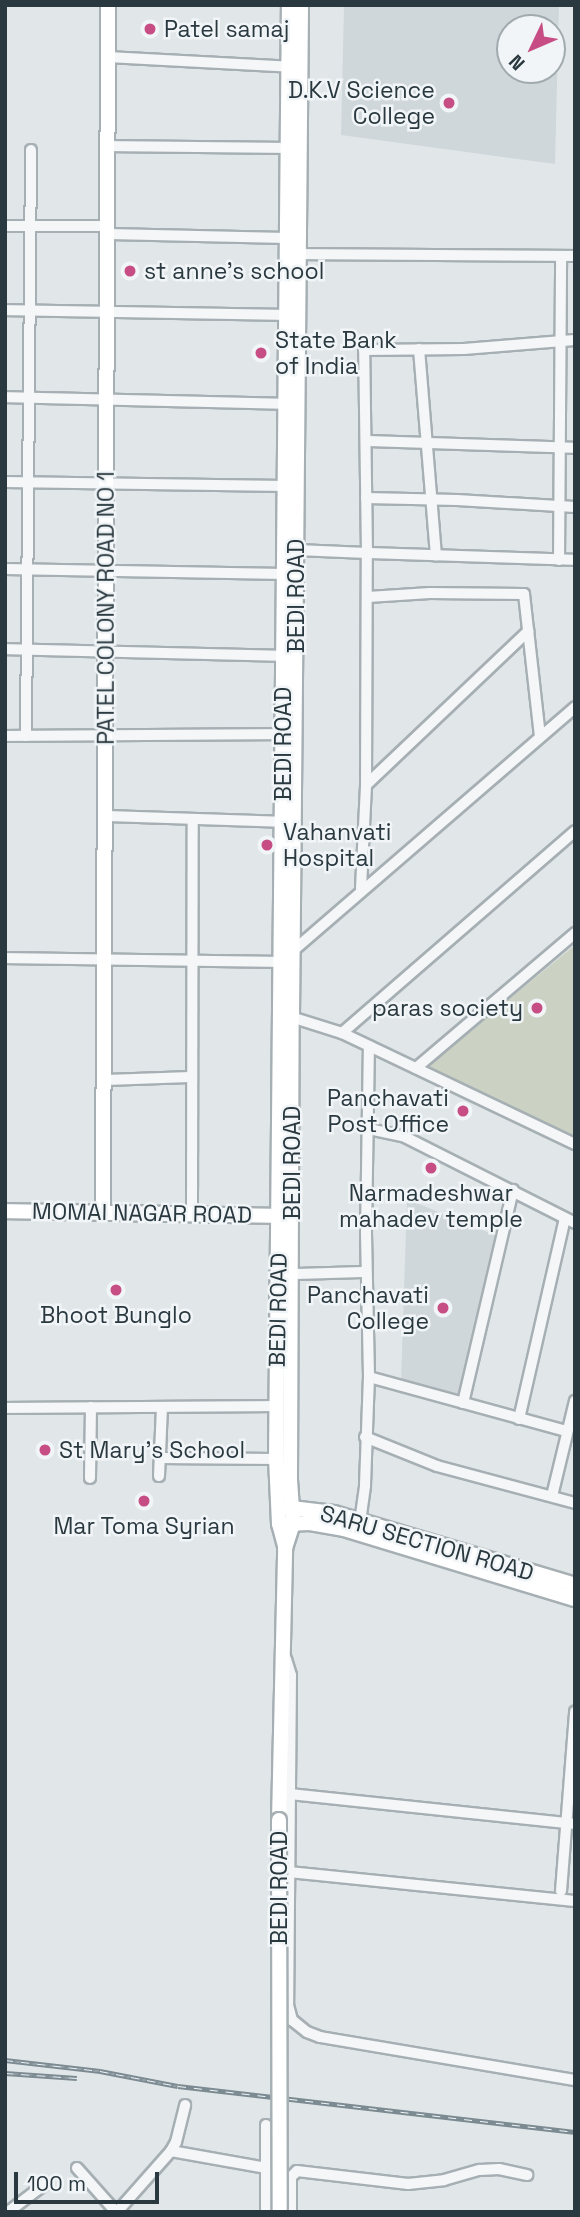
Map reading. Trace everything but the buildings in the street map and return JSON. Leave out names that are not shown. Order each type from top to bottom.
[{"type":"main road","name":"PATEL COLONY ROAD NO 1","points":[[103,1211],[108,5]]},
{"type":"main road","name":"BEDI ROAD","points":[[285,1507],[276,1459],[279,1216],[286,1015],[295,947],[290,734],[284,656],[287,404],[285,315],[293,254],[286,238],[289,5]]},
{"type":"main road","name":"BEDI ROAD","points":[[280,2212],[282,1673],[293,1274],[286,1015],[280,962],[283,822],[290,734],[297,551],[293,254],[302,5]]},
{"type":"main road","name":"MOMAI NAGAR ROAD","points":[[5,1211],[279,1216]]},
{"type":"main road","name":"SARU SECTION ROAD","points":[[285,1507],[334,1513],[575,1585]]},
{"type":"main road","name":"SARU SECTION ROAD","points":[[286,1524],[324,1524],[344,1529],[575,1599]]},
{"type":"street","points":[[108,57],[290,67]]},
{"type":"street","points":[[107,146],[287,148]]},
{"type":"street","points":[[26,736],[31,150]]},
{"type":"street","points":[[5,226],[286,238]]},
{"type":"street","points":[[293,254],[575,256]]},
{"type":"street","points":[[559,560],[561,256]]},
{"type":"street","points":[[5,310],[285,315]]},
{"type":"street","points":[[361,888],[366,785],[368,597],[364,350],[464,349],[575,340]]},
{"type":"street","points":[[419,349],[436,555]]},
{"type":"street","points":[[5,397],[287,404]]},
{"type":"street","points":[[366,441],[575,449]]},
{"type":"street","points":[[5,482],[286,486]]},
{"type":"street","points":[[366,498],[575,508]]},
{"type":"street","points":[[297,551],[575,560]]},
{"type":"street","points":[[5,569],[285,574]]},
{"type":"street","points":[[368,597],[430,593],[524,594],[540,737]]},
{"type":"street","points":[[366,785],[528,631]]},
{"type":"street","points":[[5,649],[284,656]]},
{"type":"street","points":[[5,958],[280,962],[361,888],[575,707]]},
{"type":"street","points":[[5,736],[290,734]]},
{"type":"street","points":[[105,816],[283,822]]},
{"type":"street","points":[[192,1214],[193,819]]},
{"type":"street","points":[[342,1033],[575,831]]},
{"type":"street","points":[[416,1068],[575,933]]},
{"type":"street","points":[[286,1015],[342,1033],[575,1144]]},
{"type":"street","points":[[360,1522],[365,1485],[369,1377],[366,1272],[369,1046]]},
{"type":"street","points":[[104,1080],[192,1077]]},
{"type":"street","points":[[369,1129],[403,1136],[513,1189],[570,1221],[519,1419]]},
{"type":"street","points":[[463,1403],[513,1189]]},
{"type":"street","points":[[293,1274],[366,1272]]},
{"type":"street","points":[[369,1377],[567,1431]]},
{"type":"street","points":[[552,1496],[575,1401]]},
{"type":"street","points":[[5,1408],[277,1406]]},
{"type":"street","points":[[90,1478],[91,1407]]},
{"type":"street","points":[[159,1476],[162,1407]]},
{"type":"street","points":[[365,1437],[437,1466],[575,1503]]},
{"type":"street","points":[[160,1458],[276,1459]]},
{"type":"street","points":[[283,1647],[291,1675],[288,2005],[292,2020],[320,2037],[575,2080]]},
{"type":"street","points":[[561,1891],[571,1824],[575,1712]]},
{"type":"street","points":[[290,1794],[571,1824]]},
{"type":"street","points":[[289,1872],[575,1901]]},
{"type":"street","points":[[77,2168],[116,2212],[171,2151],[176,2142],[185,2105]]},
{"type":"street","points":[[266,2125],[266,2212]]},
{"type":"street","points":[[171,2151],[266,2168]]},
{"type":"street","points":[[291,2212],[291,2178],[297,2171],[408,2184],[436,2182],[480,2170],[499,2169],[527,2175]]},
{"type":"street","points":[[8,2212],[45,2184]]},
{"type":"shaded area","name":"D.K.V Science College","points":[[344,5],[559,5],[559,14],[496,14],[496,84],[557,84],[555,164],[341,135]]},
{"type":"shaded area","name":"Panchavati College","points":[[407,1199],[497,1236],[461,1402],[401,1381]]},
{"type":"green space","name":"paras society","points":[[575,945],[575,1142],[423,1070]]},
{"type":"railway","points":[[5,2060],[100,2071],[178,2086],[575,2132]]},
{"type":"railway","points":[[5,2073],[77,2078]]},
{"type":"place","name":"Patel samaj","points":[[150,29]]},
{"type":"place","name":"D.K.V Science College","points":[[449,103]]},
{"type":"place","name":"st anne's school","points":[[130,271]]},
{"type":"place","name":"State Bank of India","points":[[261,353]]},
{"type":"place","name":"Vahanvati Hospital","points":[[267,845]]},
{"type":"place","name":"paras society","points":[[537,1008]]},
{"type":"place","name":"Panchavati Post Office","points":[[463,1111]]},
{"type":"place","name":"Narmadeshwar mahadev temple","points":[[431,1168]]},
{"type":"place","name":"Bhoot Bunglo","points":[[116,1290]]},
{"type":"place","name":"Panchavati College","points":[[443,1308]]},
{"type":"place","name":"St Mary's School","points":[[45,1450]]},
{"type":"place","name":"Mar Toma Syrian","points":[[144,1501]]}]
